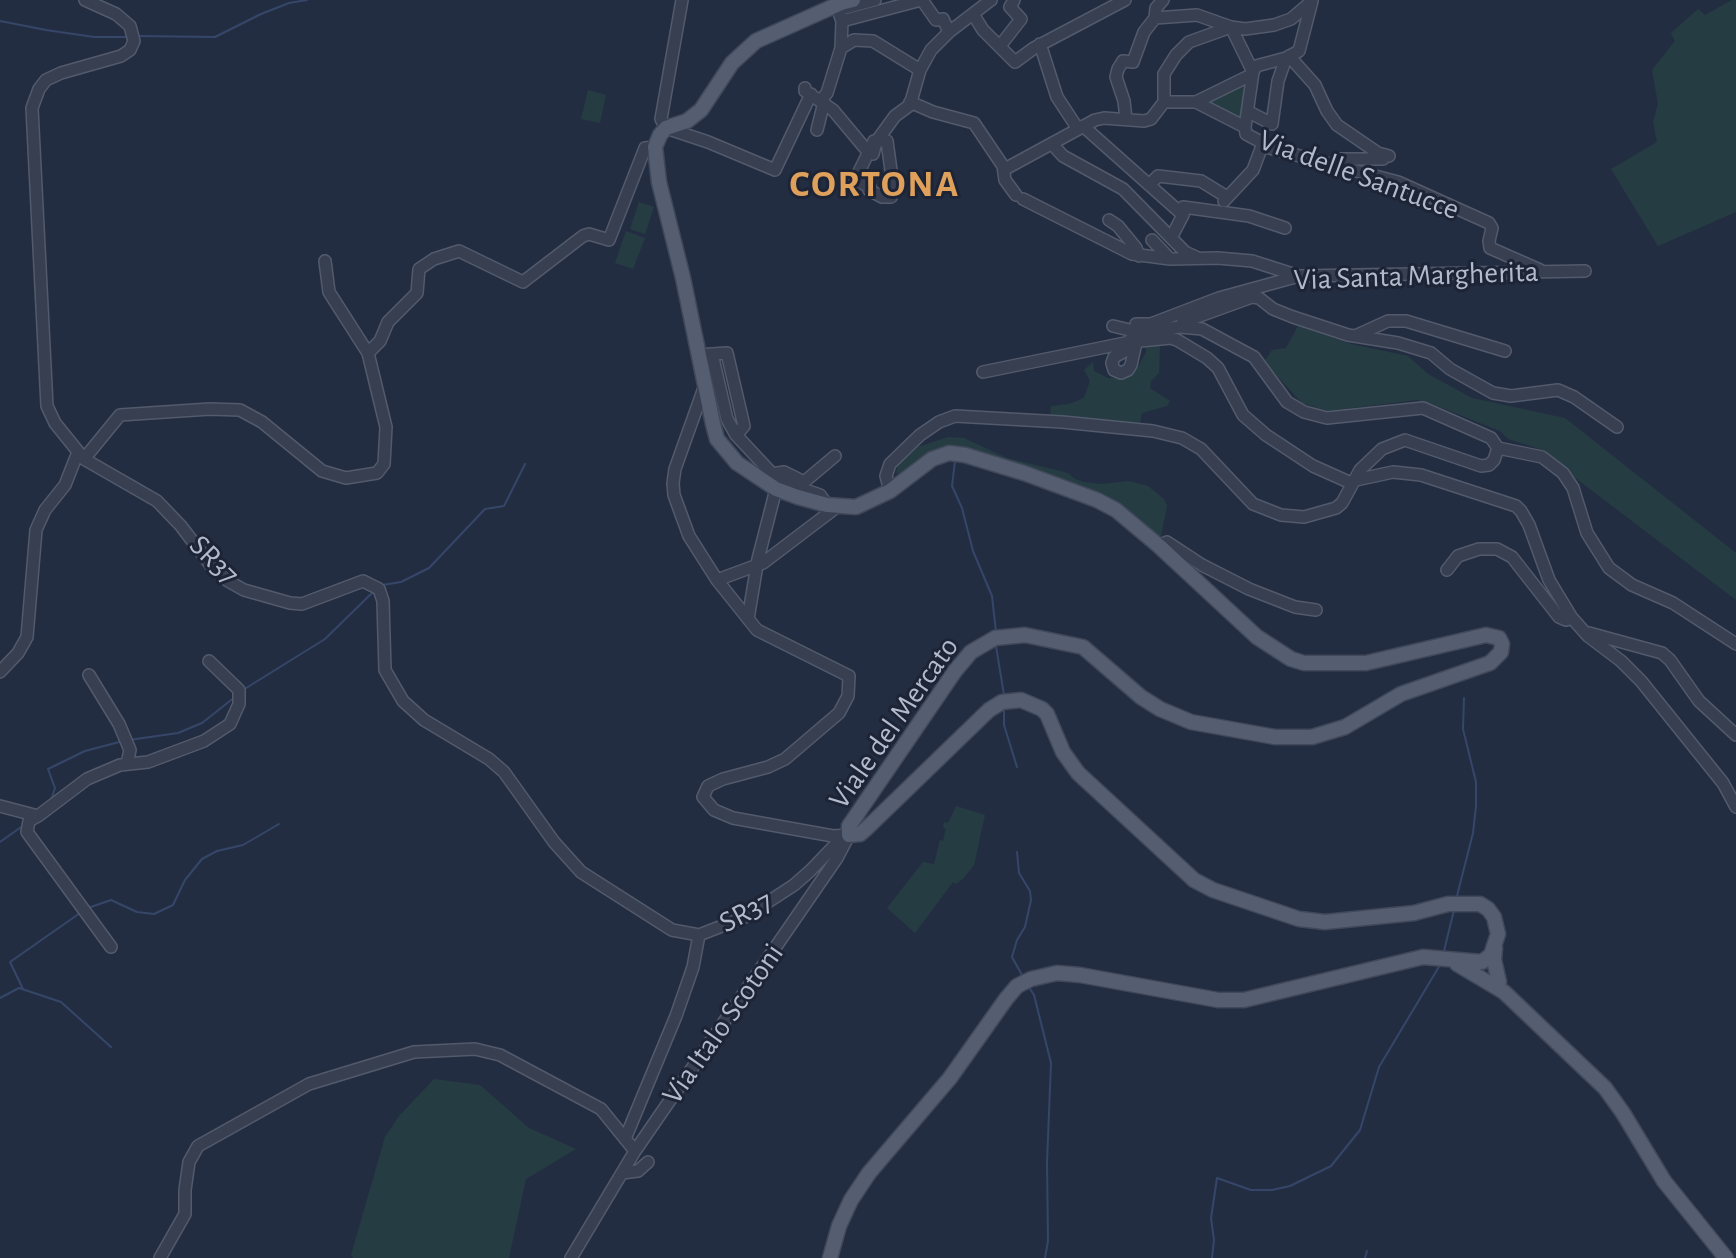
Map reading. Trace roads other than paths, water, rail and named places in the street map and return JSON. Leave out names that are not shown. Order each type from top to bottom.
[{"type":"main road","points":[[655,147],[666,128],[687,121],[701,110],[732,63],[756,41],[853,0]]},
{"type":"main road","name":"Viale del Mercato","points":[[655,147],[659,182],[705,354],[705,385],[713,424],[724,450],[737,463],[776,489],[833,505],[865,504],[890,491],[932,459],[949,453],[965,455],[1024,473],[1116,510],[1159,546],[1238,622],[1291,659],[1319,665],[1366,663],[1486,635],[1499,638],[1502,644],[1501,652],[1490,663],[1401,694],[1336,731],[1312,737],[1275,737],[1191,722],[1160,709],[1141,697],[1083,647],[1025,635],[995,638],[971,652],[955,671],[849,826],[849,835],[860,834],[867,828],[989,710],[1002,702],[1021,700],[1047,714],[1063,752],[1078,773],[1194,880],[1213,890],[1299,919],[1325,922],[1414,913],[1448,904],[1480,904],[1488,909],[1498,927],[1495,948]]},
{"type":"main road","points":[[830,1258],[839,1226],[869,1173],[950,1078],[1006,999],[1017,986],[1031,979],[1057,973],[1080,975],[1218,1000],[1244,1000],[1407,960],[1435,957],[1482,962],[1495,948]]},
{"type":"main road","points":[[1495,948],[1494,960],[1500,987]]},
{"type":"main road","points":[[1448,959],[1500,987]]},
{"type":"main road","points":[[1482,962],[1500,987],[1605,1088],[1679,1201],[1726,1258]]},
{"type":"street","name":"SR37","points":[[85,0],[116,14],[130,26],[134,41],[130,50],[121,56],[46,80],[32,108],[47,406],[55,423],[81,455],[157,501],[175,518],[212,567],[244,590],[302,604],[354,583],[363,581],[377,587],[383,601],[385,670],[403,701],[424,720],[489,759],[504,772],[554,842],[581,872],[672,930],[699,935],[727,925],[770,902],[849,835]]},
{"type":"street","points":[[682,0],[661,119],[666,128],[775,170],[815,96],[827,93],[841,48],[842,21],[838,10],[875,0]]},
{"type":"street","points":[[842,21],[921,0],[936,20],[943,19],[949,32]]},
{"type":"street","points":[[1000,46],[1021,19],[1010,7],[1014,0]]},
{"type":"street","points":[[973,14],[983,30],[1015,62],[1040,44],[1125,0]]},
{"type":"street","points":[[1126,119],[1116,77],[1123,61],[1133,62],[1144,32],[1163,0]]},
{"type":"street","points":[[869,153],[873,154],[876,142],[895,116],[908,107],[920,70],[931,50],[989,1]]},
{"type":"street","points":[[1155,18],[1164,20],[1197,15],[1245,29],[1291,19],[1312,1]]},
{"type":"street","points":[[1164,102],[1196,102],[1245,127],[1256,66],[1299,51],[1312,1]]},
{"type":"street","points":[[1231,27],[1253,72]]},
{"type":"street","points":[[1005,169],[1053,145],[1080,127],[1104,118],[1151,119],[1164,102],[1164,74],[1176,55],[1189,42],[1231,27]]},
{"type":"street","points":[[841,48],[854,40],[873,41],[920,70]]},
{"type":"street","points":[[1040,44],[1057,97],[1080,127],[1183,215]]},
{"type":"street","points":[[1249,112],[1272,124],[1278,81],[1287,57]]},
{"type":"street","points":[[1287,57],[1315,85],[1337,125],[1378,153],[1389,156],[1388,159],[1340,159],[1337,167]]},
{"type":"street","points":[[1196,102],[1253,72]]},
{"type":"street","points":[[815,96],[840,118],[869,153]]},
{"type":"street","points":[[815,96],[817,130]]},
{"type":"street","points":[[910,102],[974,123],[1005,169],[1005,180],[1019,197],[1118,248],[1139,256],[1252,261],[1299,276]]},
{"type":"street","name":"Via delle Santucce","points":[[1245,127],[1246,134],[1261,142],[1262,146],[1398,182],[1489,223],[1492,228],[1490,248],[1543,272]]},
{"type":"street","points":[[869,153],[855,180],[882,197],[891,197],[893,185],[887,141],[876,142]]},
{"type":"street","points":[[1053,145],[1063,156],[1123,189],[1185,252],[1198,258]]},
{"type":"street","points":[[1216,210],[1253,170],[1262,146]]},
{"type":"street","points":[[368,353],[380,341],[388,322],[417,293],[419,269],[434,259],[459,251],[516,280],[527,282],[583,236],[589,234],[609,240],[645,148],[655,147]]},
{"type":"street","points":[[1149,185],[1158,176],[1201,181],[1227,197]]},
{"type":"street","points":[[1172,236],[1183,215],[1183,207],[1249,216],[1285,228]]},
{"type":"street","points":[[1109,220],[1118,226],[1139,256]]},
{"type":"street","points":[[1152,240],[1170,259]]},
{"type":"street","points":[[0,672],[18,653],[27,637],[36,530],[45,510],[65,485],[81,455],[120,415],[240,410],[262,422],[322,471],[346,478],[377,473],[384,464],[386,427],[368,353],[329,292],[325,261]]},
{"type":"street","name":"Via Santa Margherita","points":[[1136,338],[1113,326],[1151,324],[1219,298],[1299,276],[1585,271]]},
{"type":"street","points":[[1180,327],[1183,322],[1252,297],[1284,315],[1355,336],[1398,343],[1431,353],[1450,369],[1493,393],[1511,396],[1558,390],[1574,397],[1617,427]]},
{"type":"street","points":[[1355,336],[1388,321],[1406,321],[1505,351]]},
{"type":"street","points":[[983,372],[1180,327],[1202,329],[1254,357],[1287,402],[1304,412],[1327,418],[1423,408],[1491,438],[1498,448],[1542,457],[1563,473],[1573,488],[1587,533],[1609,568],[1632,585],[1673,603],[1736,644]]},
{"type":"street","points":[[1136,338],[1171,338],[1207,358],[1218,368],[1243,415],[1266,435],[1322,472],[1354,481],[1406,472],[1516,506],[1526,517],[1549,580],[1572,618],[1641,681],[1723,783],[1736,807]]},
{"type":"street","points":[[705,354],[727,419],[736,435],[779,481],[820,495],[833,505],[756,567],[717,580]]},
{"type":"street","points":[[705,385],[675,469],[673,483],[674,495],[689,536],[717,580],[757,630],[849,676],[848,696],[839,713],[785,759],[708,786],[704,801],[714,810],[733,818],[833,836],[849,835]]},
{"type":"street","points":[[890,491],[886,476],[890,464],[920,435],[955,416],[1062,422],[1153,431],[1182,438],[1201,449],[1253,504],[1281,515],[1304,517],[1336,508],[1342,503],[1360,470],[1382,449],[1405,440],[1481,466],[1489,465],[1494,460],[1498,448]]},
{"type":"street","points":[[772,474],[784,472],[804,482],[835,456]]},
{"type":"street","points":[[748,619],[756,567],[776,489]]},
{"type":"street","points":[[1159,546],[1167,542],[1202,565],[1249,589],[1295,607],[1316,610]]},
{"type":"street","points":[[1447,570],[1458,556],[1479,549],[1497,549],[1512,557],[1559,617],[1566,620],[1572,618]]},
{"type":"street","points":[[1584,631],[1662,653],[1699,701],[1736,735]]},
{"type":"street","points":[[111,947],[27,832],[29,821],[87,779],[120,765],[148,762],[204,741],[230,724],[239,704],[239,690],[209,661]]},
{"type":"street","points":[[89,675],[119,724],[130,750],[127,764]]},
{"type":"street","points":[[0,806],[38,816]]},
{"type":"street","name":"Via Italo Scotoni","points":[[571,1258],[635,1151],[837,858],[849,835]]},
{"type":"street","points":[[625,1139],[676,1016],[693,967],[699,935]]},
{"type":"street","points":[[160,1258],[185,1214],[189,1162],[198,1146],[309,1084],[414,1052],[475,1049],[500,1055],[601,1109],[635,1151]]},
{"type":"street","points":[[622,1173],[638,1171],[648,1162]]},
{"type":"waterway","points":[[136,36],[215,37],[261,14],[307,0]]},
{"type":"waterway","points":[[0,21],[94,37],[130,37]]},
{"type":"waterway","points":[[955,461],[952,486],[962,508],[973,551],[992,596],[996,632]]},
{"type":"waterway","points":[[382,585],[401,582],[429,568],[485,509],[504,506],[525,464]]},
{"type":"waterway","points":[[243,690],[325,639],[374,591]]},
{"type":"waterway","points":[[996,646],[1004,695]]},
{"type":"waterway","points":[[129,740],[178,733],[202,723],[235,697]]},
{"type":"waterway","points":[[1457,896],[1473,833],[1476,806],[1476,782],[1463,729],[1464,698]]},
{"type":"waterway","points":[[1004,710],[1004,725],[1017,767]]},
{"type":"waterway","points":[[51,800],[55,788],[48,769],[85,751],[123,741]]},
{"type":"waterway","points":[[88,908],[111,900],[137,912],[154,914],[173,905],[185,880],[202,859],[217,851],[243,845],[279,824]]},
{"type":"waterway","points":[[0,842],[24,825]]},
{"type":"waterway","points":[[1017,852],[1019,873],[1030,891],[1031,900],[1025,927],[1012,957],[1023,977]]},
{"type":"waterway","points":[[1444,951],[1454,910]]},
{"type":"waterway","points":[[23,989],[10,962],[80,913]]},
{"type":"waterway","points":[[1212,1258],[1214,1240],[1211,1218],[1217,1178],[1251,1190],[1272,1190],[1290,1186],[1331,1166],[1360,1130],[1379,1067],[1440,965]]},
{"type":"waterway","points":[[1028,986],[1034,995],[1051,1063],[1048,1241],[1045,1258]]},
{"type":"waterway","points":[[0,998],[19,988],[61,1002],[111,1047]]},
{"type":"waterway","points":[[1365,1258],[1367,1251]]},
{"type":"district","name":"CORTONA","points":[[875,185]]}]
